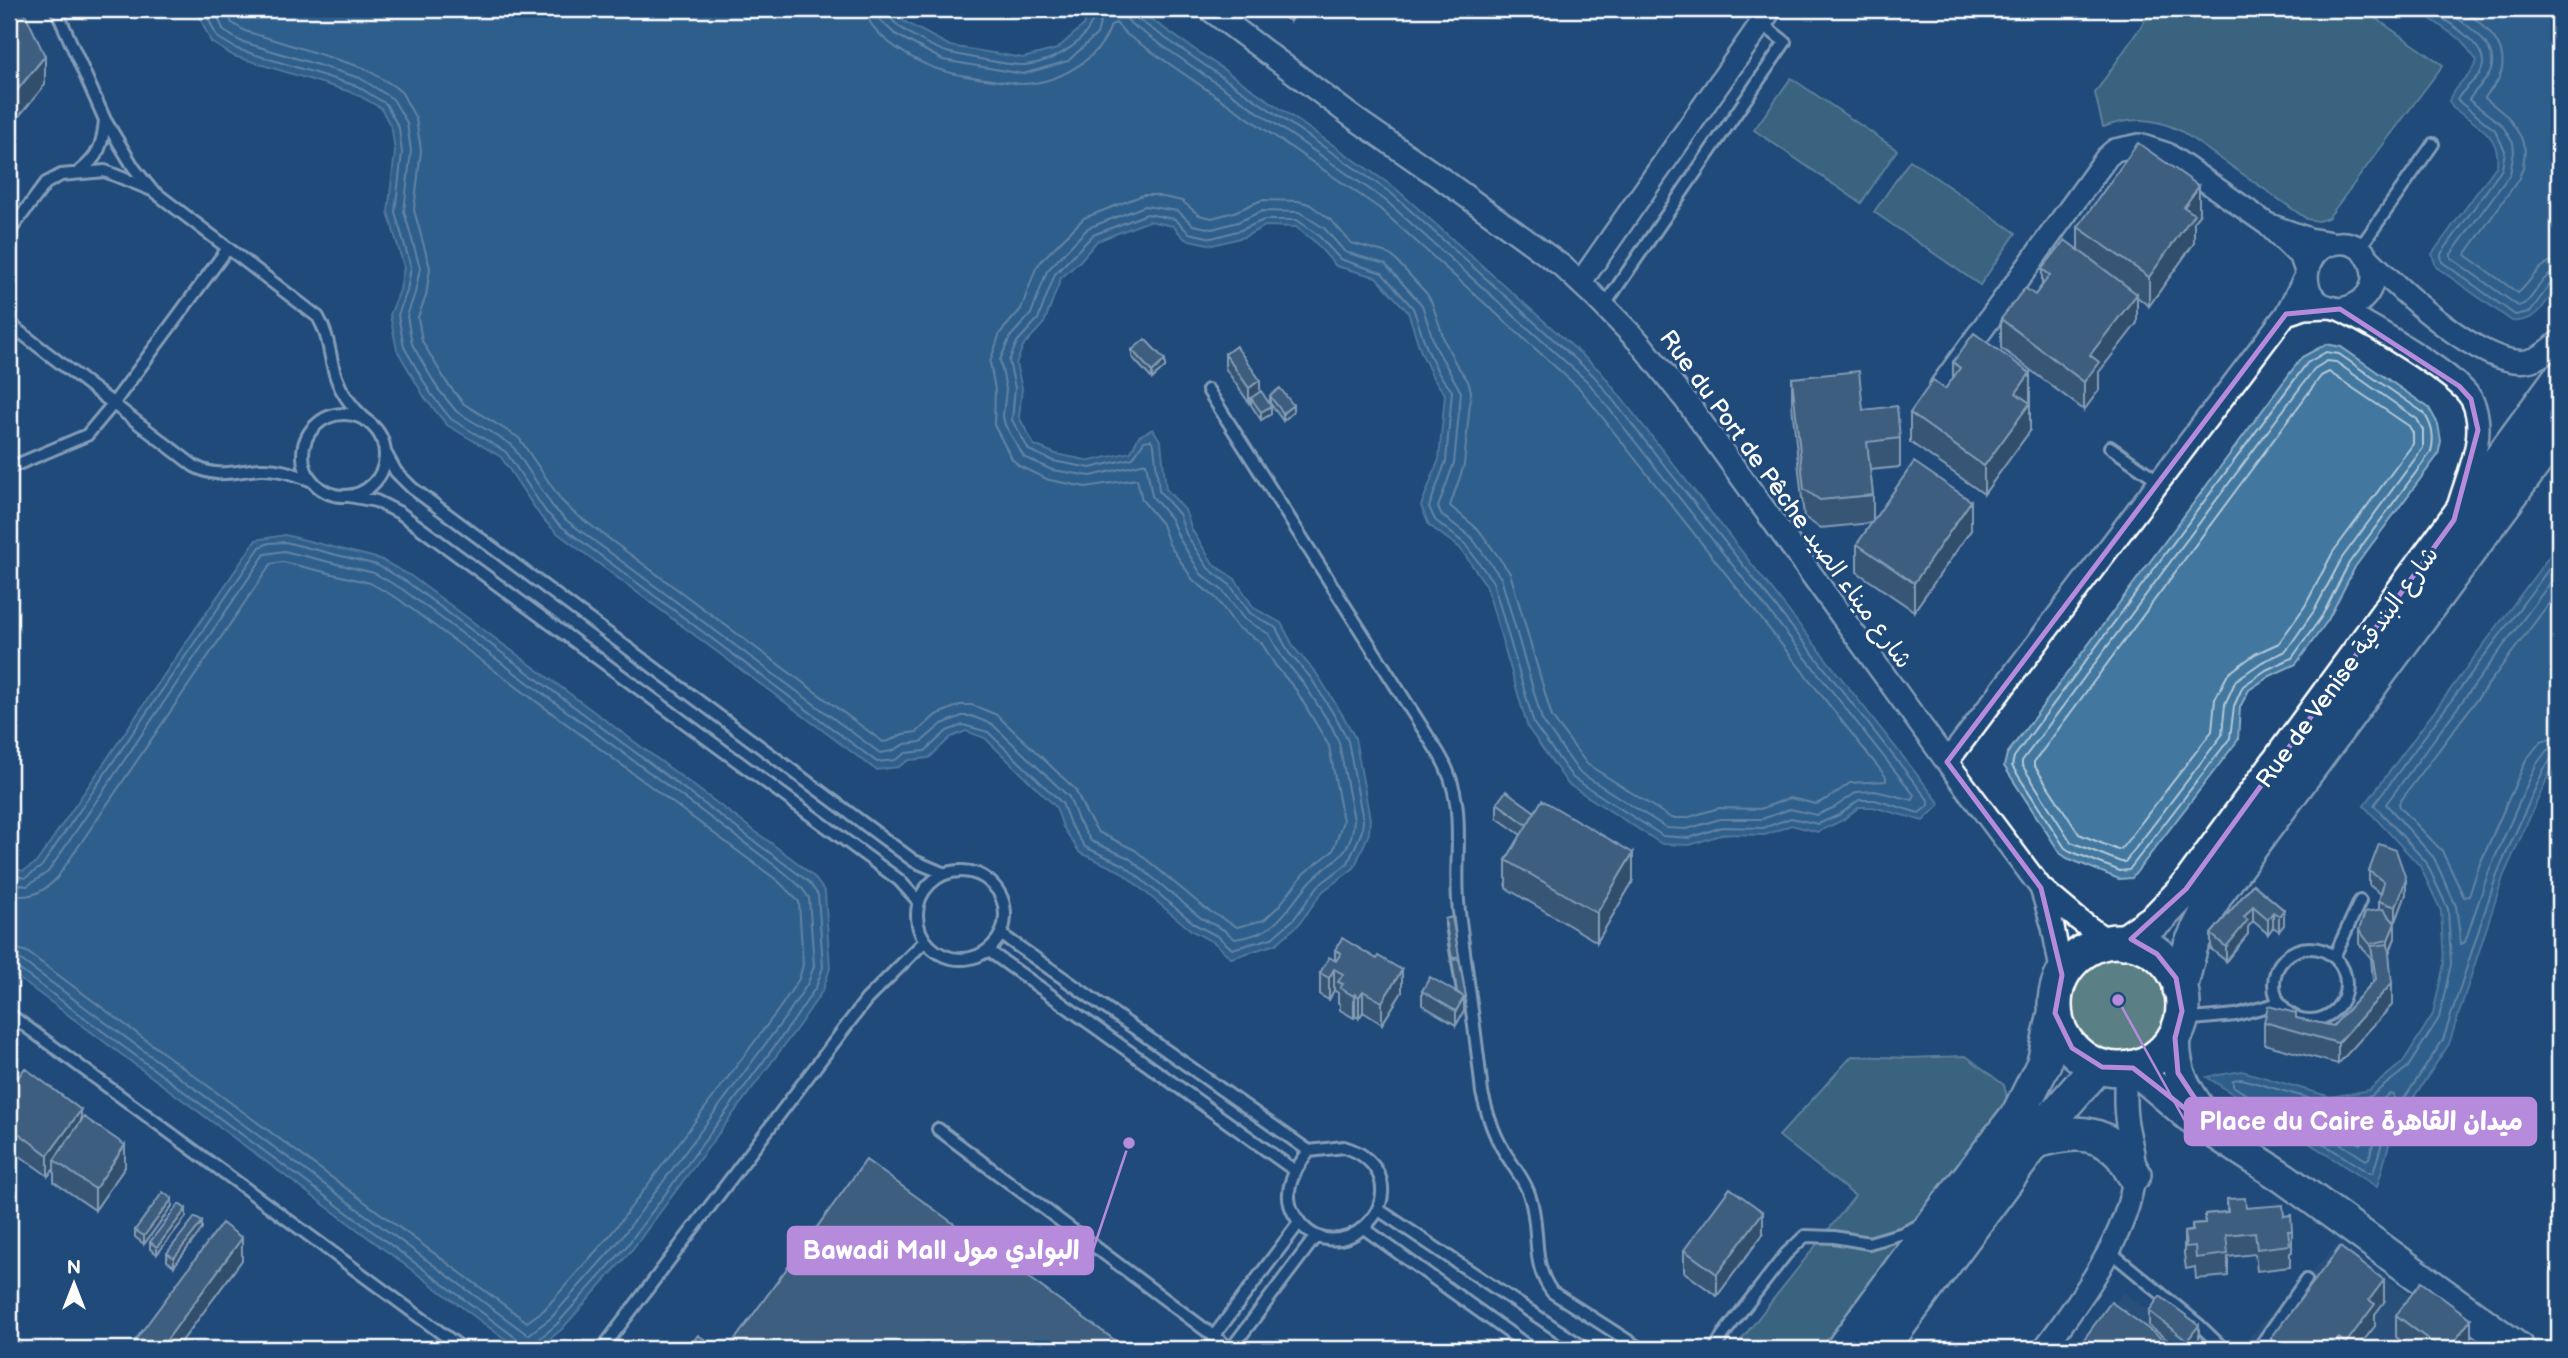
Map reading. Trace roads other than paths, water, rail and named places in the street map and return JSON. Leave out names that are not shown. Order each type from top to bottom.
[{"type":"main road","name":"Rue de Venise شارع البندقية","points":[[2116,942],[2157,919],[2186,889],[2559,379]]},
{"type":"main road","name":"Rue de Venise شارع البندقية","points":[[2179,1016],[2191,945],[2216,894],[2559,429]]},
{"type":"main road","points":[[1843,1349],[1941,1214],[2019,1113],[2044,1063],[2055,1013],[2055,993],[2062,975],[2074,959],[2090,948],[2116,942],[2144,947],[2157,954],[2168,965],[2176,978],[2179,1016],[2174,1057],[2183,1086],[2218,1135]]},
{"type":"main road","points":[[2055,1013],[2060,1032],[2072,1048],[2116,1068],[2161,1094],[2284,1178],[2519,1349]]},
{"type":"main road","points":[[1881,1349],[2034,1142],[2079,1086],[2116,1068],[2144,1064],[2157,1056],[2179,1016]]},
{"type":"main road","points":[[2034,1142],[2064,1134],[2093,1136],[2118,1150],[2134,1174]]},
{"type":"street","name":"Rue du Port de Pêche شارع ميناء الصيد","points":[[1209,9],[1343,111],[1562,267],[1639,342],[1687,402],[2041,888],[2079,920],[2116,942]]},
{"type":"street","points":[[1580,283],[1766,16]]},
{"type":"street","points":[[1941,386],[2107,157],[2115,150],[2139,145],[2166,154],[2267,224],[2301,257],[2312,294],[2319,302],[2382,331],[2459,386],[2471,399],[2478,430],[2454,520]]},
{"type":"street","points":[[2267,224],[2309,239],[2343,243],[2364,254],[2414,304],[2497,358],[2526,362],[2540,358],[2559,342]]},
{"type":"street","points":[[1947,762],[2286,314],[2315,255],[2332,243]]},
{"type":"street","points":[[2286,314],[2305,308],[2352,307],[2362,301],[2373,282],[2373,270],[2364,254]]},
{"type":"street","name":"Rue du Port de Pêche شارع ميناء الصيد","points":[[2041,888],[2053,927],[2062,975]]},
{"type":"street","points":[[2044,1349],[2070,1315],[2122,1222],[2134,1174],[2116,1068]]},
{"type":"lane","points":[[56,9],[105,120],[134,169],[152,190],[318,317],[325,329],[341,391],[349,404],[375,428],[396,472],[423,496],[914,861],[945,874]]},
{"type":"lane","points":[[1604,306],[1786,42],[1766,16]]},
{"type":"lane","points":[[79,172],[99,153],[105,120]]},
{"type":"lane","points":[[2364,254],[2433,144]]},
{"type":"lane","points":[[9,232],[46,183],[61,175],[104,172],[152,190]]},
{"type":"lane","points":[[9,468],[87,435],[228,248]]},
{"type":"lane","points":[[9,320],[16,329],[205,472],[223,475],[260,469],[275,470],[310,480]]},
{"type":"lane","points":[[1208,390],[1439,754],[1452,779],[1458,811],[1458,908],[1482,1093],[1488,1116],[1497,1138],[1530,1195],[1536,1225],[1537,1262],[1545,1283],[1552,1292],[1641,1349]]},
{"type":"lane","points":[[365,419],[352,414],[337,414],[324,418],[313,427],[305,439],[302,453],[304,467],[310,480],[321,490],[334,496],[376,501],[400,513],[898,880],[919,902]]},
{"type":"lane","points":[[2110,447],[2159,481]]},
{"type":"lane","points":[[349,496],[372,486],[384,464],[385,452]]},
{"type":"lane","points":[[960,871],[975,873],[989,880],[1000,891],[1006,920],[1002,935],[989,951],[962,960],[948,958],[925,942],[916,919],[919,902],[927,887],[945,874],[960,871]]},
{"type":"lane","points":[[2334,957],[2360,901]]},
{"type":"lane","points":[[1002,935],[1308,1150],[1344,1147],[1363,1155],[1376,1170],[1382,1190],[1379,1210],[1365,1229],[1349,1237],[1333,1240],[1316,1236],[1299,1223],[1291,1208],[1288,1191],[1294,1170],[1308,1150]]},
{"type":"lane","points":[[602,1349],[866,1000],[925,942]]},
{"type":"lane","points":[[2313,948],[2334,957],[2342,966],[2346,990],[2342,1002],[2334,1012],[2310,1021],[2298,1019],[2287,1012],[2274,993],[2274,982],[2282,961],[2291,953],[2313,948]]},
{"type":"lane","points":[[989,951],[1294,1170]]},
{"type":"lane","points":[[2179,1016],[2236,1015],[2279,1003]]},
{"type":"lane","points":[[9,1014],[464,1349]]},
{"type":"lane","points":[[938,1129],[1231,1349],[1316,1236]]},
{"type":"lane","points":[[1379,1210],[1587,1349]]},
{"type":"lane","points":[[1715,1349],[1786,1254],[1805,1236],[1869,1242],[1903,1233],[1941,1214]]},
{"type":"lane","points":[[1214,1336],[1299,1223]]},
{"type":"lane","points":[[1365,1229],[1532,1349]]},
{"type":"lane","points":[[2108,1250],[2224,1349]]},
{"type":"lane","points":[[2258,1349],[2306,1280]]},
{"type":"water","points":[[196,9],[890,9],[905,22],[950,46],[1023,58],[1057,49],[1084,25],[1089,9],[1136,9],[1395,188],[1600,371],[1940,804],[1923,821],[1873,807],[1859,807],[1843,820],[1818,832],[1791,825],[1765,835],[1723,834],[1690,845],[1662,844],[1568,784],[1528,728],[1486,585],[1460,548],[1429,525],[1421,506],[1439,459],[1445,394],[1433,378],[1421,352],[1408,312],[1376,277],[1336,266],[1314,241],[1296,227],[1265,226],[1244,237],[1213,245],[1185,239],[1173,226],[1149,221],[1097,241],[1061,278],[1044,323],[1023,346],[1016,364],[1022,388],[1019,417],[1034,445],[1056,454],[1090,461],[1131,452],[1139,436],[1153,429],[1161,442],[1166,489],[1185,510],[1192,530],[1214,565],[1235,579],[1254,608],[1281,623],[1295,649],[1317,674],[1345,719],[1355,738],[1370,819],[1369,833],[1354,868],[1323,891],[1299,924],[1276,944],[1231,958],[1215,943],[1192,931],[1120,871],[1080,853],[1063,827],[1056,807],[985,738],[966,731],[951,737],[929,758],[909,760],[898,767],[876,770],[556,532],[541,517],[501,457],[447,425],[425,398],[397,350],[390,315],[400,290],[404,267],[388,212],[395,152],[392,129],[381,108],[354,93],[234,56],[211,42]]},
{"type":"water","points":[[2416,9],[2559,9],[2559,284],[2545,305],[2528,319],[2512,321],[2436,267],[2432,254],[2497,165],[2497,154],[2495,145],[2485,131],[2453,108],[2449,101],[2454,90],[2471,72],[2477,61],[2461,40]]},
{"type":"water","points":[[2326,344],[2341,347],[2429,408],[2438,424],[2441,441],[2438,455],[2355,567],[2328,620],[2296,664],[2249,690],[2240,707],[2238,740],[2132,878],[2119,879],[2067,858],[2060,853],[2004,766],[2007,754],[2302,357]]},
{"type":"water","points":[[285,535],[380,559],[411,576],[795,861],[814,877],[825,892],[830,968],[823,990],[631,1251],[562,1329],[540,1347],[523,1349],[513,1345],[9,971],[9,866],[23,871],[36,863],[256,540]]},
{"type":"water","points":[[2559,543],[2559,759],[2550,772],[2503,877],[2449,1044],[2394,1127],[2377,1187],[2207,1077],[2242,1071],[2331,1097],[2369,1090],[2403,1062],[2433,1014],[2444,964],[2441,911],[2420,866],[2364,806]]},
{"type":"place","name":"Place du Caire ميدان القاهرة","points":[[2118,1000]]},
{"type":"place","name":"Bawadi Mall البوادي مول","points":[[1129,1143]]}]
